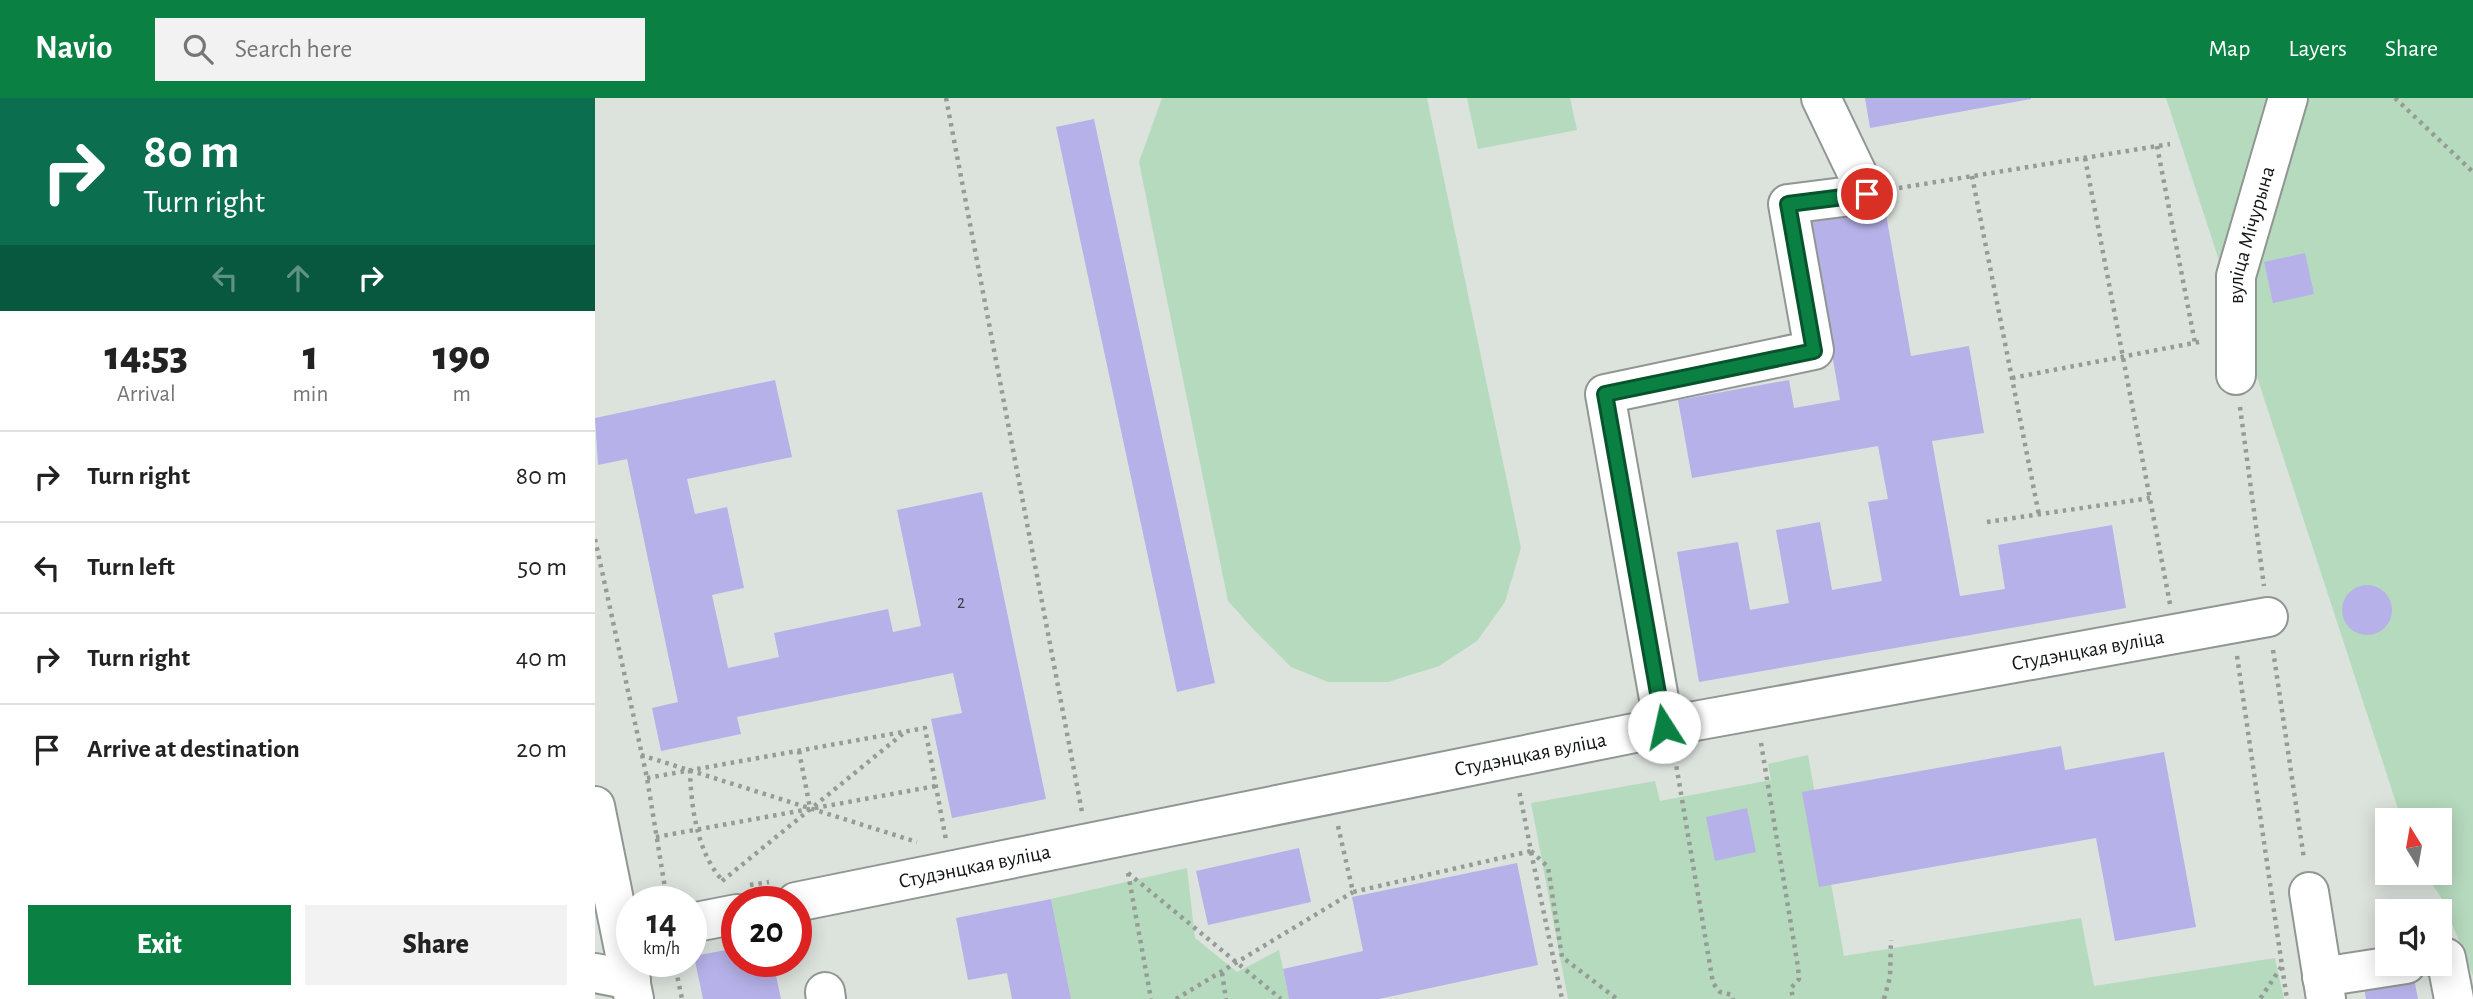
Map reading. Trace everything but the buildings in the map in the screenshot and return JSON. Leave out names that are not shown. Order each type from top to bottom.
[{"type":"street","points":[[1667,726],[1605,394],[1814,351],[1788,204],[1867,194],[1821,98]]},
{"type":"street","name":"вуліца Мічурына","points":[[2236,375],[2236,276],[2288,98]]},
{"type":"street","name":"Студэнцкая вуліца","points":[[812,887],[1105,839],[1667,726],[2250,620]]},
{"type":"street","points":[[595,806],[616,891]]},
{"type":"street","points":[[2309,892],[2324,988],[2375,973]]},
{"type":"street","points":[[2450,976],[2454,999]]},
{"type":"path","points":[[946,98],[1105,839],[1128,873],[1281,999]]},
{"type":"path","points":[[2395,98],[2473,172]]},
{"type":"path","points":[[1867,194],[2170,144]]},
{"type":"path","points":[[2157,146],[2195,342]]},
{"type":"path","points":[[2085,158],[2175,633]]},
{"type":"path","points":[[1972,176],[2039,514]]},
{"type":"path","points":[[2012,378],[2236,334]]},
{"type":"path","points":[[1987,522],[2150,498]]},
{"type":"path","points":[[595,539],[647,778],[664,886]]},
{"type":"path","points":[[2250,620],[2287,999]]},
{"type":"path","points":[[1755,710],[1798,967],[1799,979],[1791,988],[1793,999]]},
{"type":"path","points":[[1667,726],[1713,983],[1720,992],[1732,995],[1733,999]]},
{"type":"path","points":[[647,778],[925,728],[948,849]]},
{"type":"path","points":[[736,886],[810,808],[907,731]]},
{"type":"path","points":[[799,751],[810,808]]},
{"type":"path","points":[[641,755],[919,843]]},
{"type":"path","points":[[1513,758],[1562,999]]},
{"type":"path","points":[[690,771],[699,830],[711,868],[725,886]]},
{"type":"path","points":[[656,837],[936,786]]},
{"type":"path","points":[[1331,794],[1353,892]]},
{"type":"path","points":[[1176,999],[1353,892],[1531,851]]},
{"type":"path","points":[[1531,851],[1548,867],[1562,957],[1617,999]]},
{"type":"path","points":[[1128,873],[1151,999]]},
{"type":"path","points":[[1884,999],[1891,977],[1891,940]]},
{"type":"path","points":[[2260,999],[2282,966]]},
{"type":"path","points":[[1222,973],[1226,999]]},
{"type":"path","points":[[677,977],[682,999]]},
{"type":"green space","points":[[1162,98],[1427,98],[1521,548],[1505,602],[1477,641],[1439,666],[1388,682],[1328,682],[1291,667],[1228,601],[1139,162]]},
{"type":"green space","points":[[1467,98],[1570,98],[1577,130],[1478,149]]},
{"type":"green space","points":[[2166,98],[2473,98],[2473,976],[2452,924],[2452,899],[2442,899],[2434,886],[2452,886],[2452,808],[2398,808]]},
{"type":"green space","points":[[1808,755],[1844,956],[2081,918],[2094,986],[2275,958],[2284,999],[1568,999],[1531,803],[1655,781],[1660,801],[1771,780],[1768,764]]},
{"type":"green space","points":[[1187,868],[1195,938],[1237,972],[1279,950],[1289,999],[1071,999],[1051,899]]},
{"type":"route","points":[[1664,727],[1605,394],[1814,351],[1788,204],[1867,194]]}]
